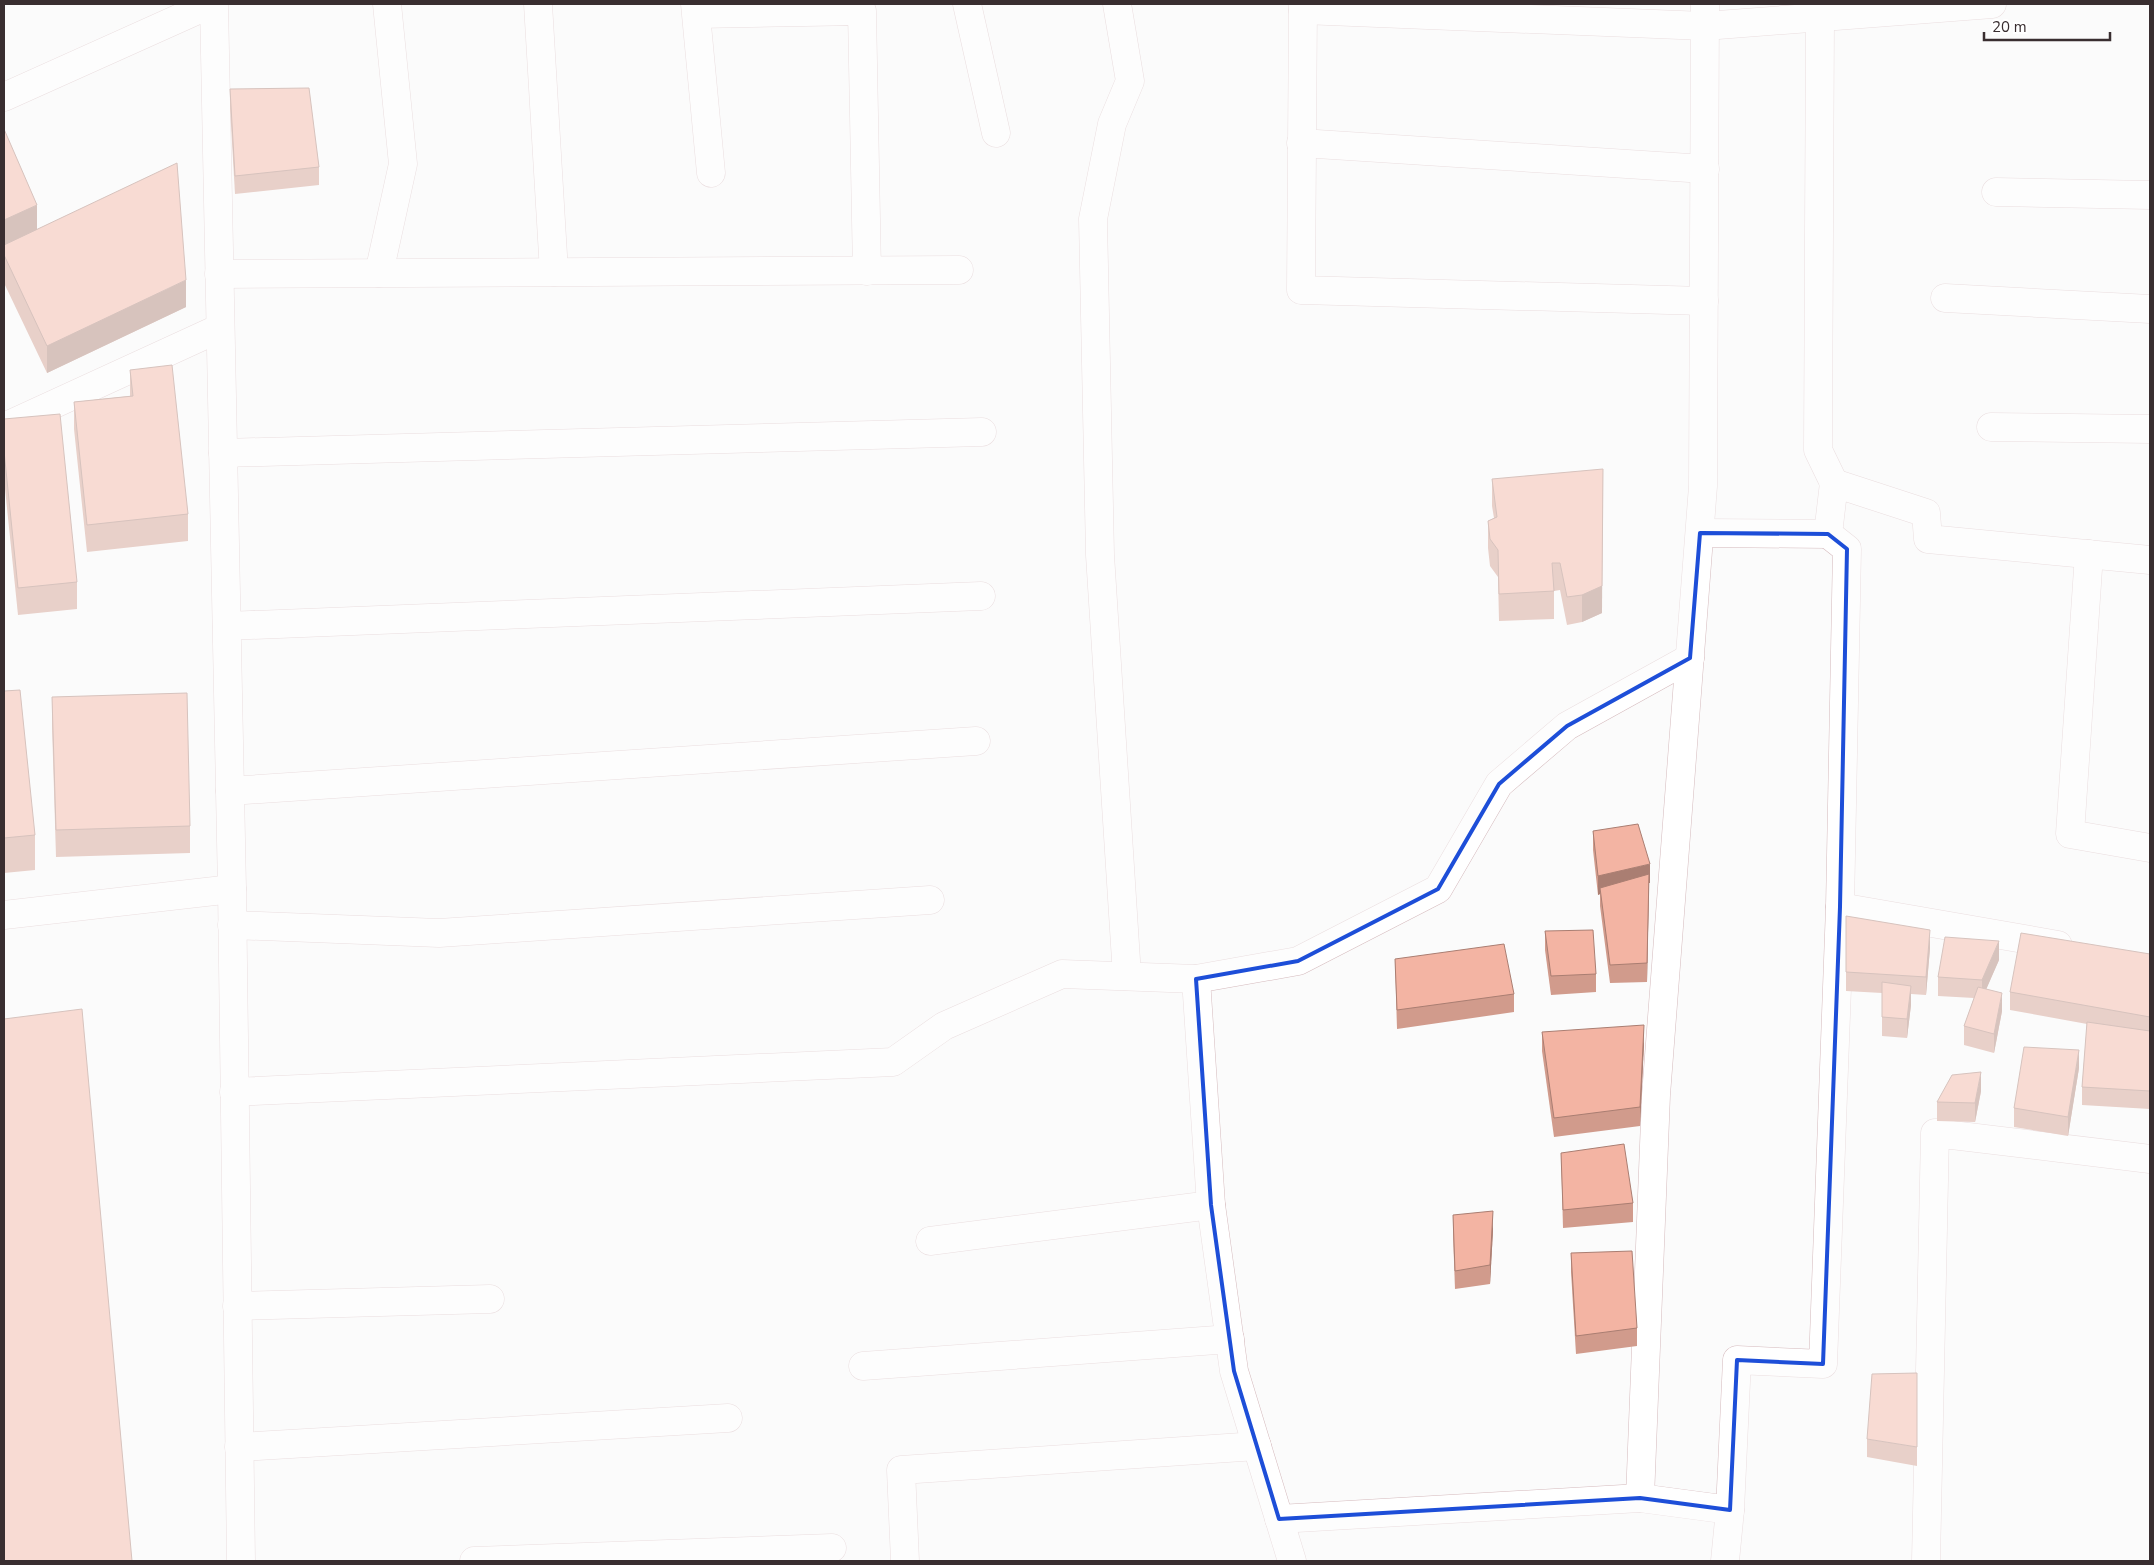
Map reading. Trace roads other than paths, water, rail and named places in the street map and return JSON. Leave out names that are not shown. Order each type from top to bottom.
[{"type":"street","points":[[4,97],[213,4],[232,889],[241,1561]]},
{"type":"street","points":[[379,273],[403,164],[387,4]]},
{"type":"street","points":[[538,4],[554,272]]},
{"type":"street","points":[[966,4],[996,133]]},
{"type":"street","points":[[1117,4],[1130,81],[1112,124],[1093,219],[1100,556],[1127,976]]},
{"type":"street","points":[[1704,301],[1301,290],[1303,7],[1820,18],[1992,4]]},
{"type":"street","points":[[711,173],[696,9],[862,11],[868,271]]},
{"type":"street","points":[[1640,1498],[1656,1095],[1703,486],[1705,15]]},
{"type":"street","points":[[1820,18],[1818,450],[1834,483],[1828,534]]},
{"type":"street","points":[[1301,143],[1705,169]]},
{"type":"street","points":[[1996,192],[2150,195]]},
{"type":"street","points":[[219,274],[959,270]]},
{"type":"street","points":[[1945,298],[2150,309]]},
{"type":"street","points":[[4,427],[220,328]]},
{"type":"street","points":[[1991,428],[2150,429]]},
{"type":"street","points":[[223,453],[982,432]]},
{"type":"street","points":[[1834,483],[1926,513],[1928,539],[2150,560]]},
{"type":"street","points":[[1700,532],[1828,534],[1847,549],[1840,907],[1823,1364],[1737,1360],[1730,1510],[1725,1561]]},
{"type":"street","points":[[2089,554],[2070,834],[2150,848]]},
{"type":"street","points":[[227,626],[981,596]]},
{"type":"street","points":[[234,1092],[892,1062],[944,1026],[1062,974],[1196,979],[1298,961],[1438,889],[1499,784],[1568,726],[1690,658]]},
{"type":"street","points":[[230,791],[976,741]]},
{"type":"street","points":[[4,915],[232,889]]},
{"type":"street","points":[[232,925],[439,933],[930,900]]},
{"type":"street","points":[[1840,907],[2082,949]]},
{"type":"street","points":[[1196,979],[1211,1205],[1234,1370],[1292,1561]]},
{"type":"street","points":[[1926,1561],[1935,1133],[2150,1159]]},
{"type":"street","points":[[930,1241],[1211,1205]]},
{"type":"street","points":[[237,1306],[490,1299]]},
{"type":"street","points":[[863,1366],[1230,1339]]},
{"type":"street","points":[[239,1447],[728,1418]]},
{"type":"street","points":[[905,1561],[901,1470],[1258,1446]]},
{"type":"street","points":[[1279,1519],[1640,1498],[1730,1510]]},
{"type":"street","points":[[474,1561],[832,1548]]}]
